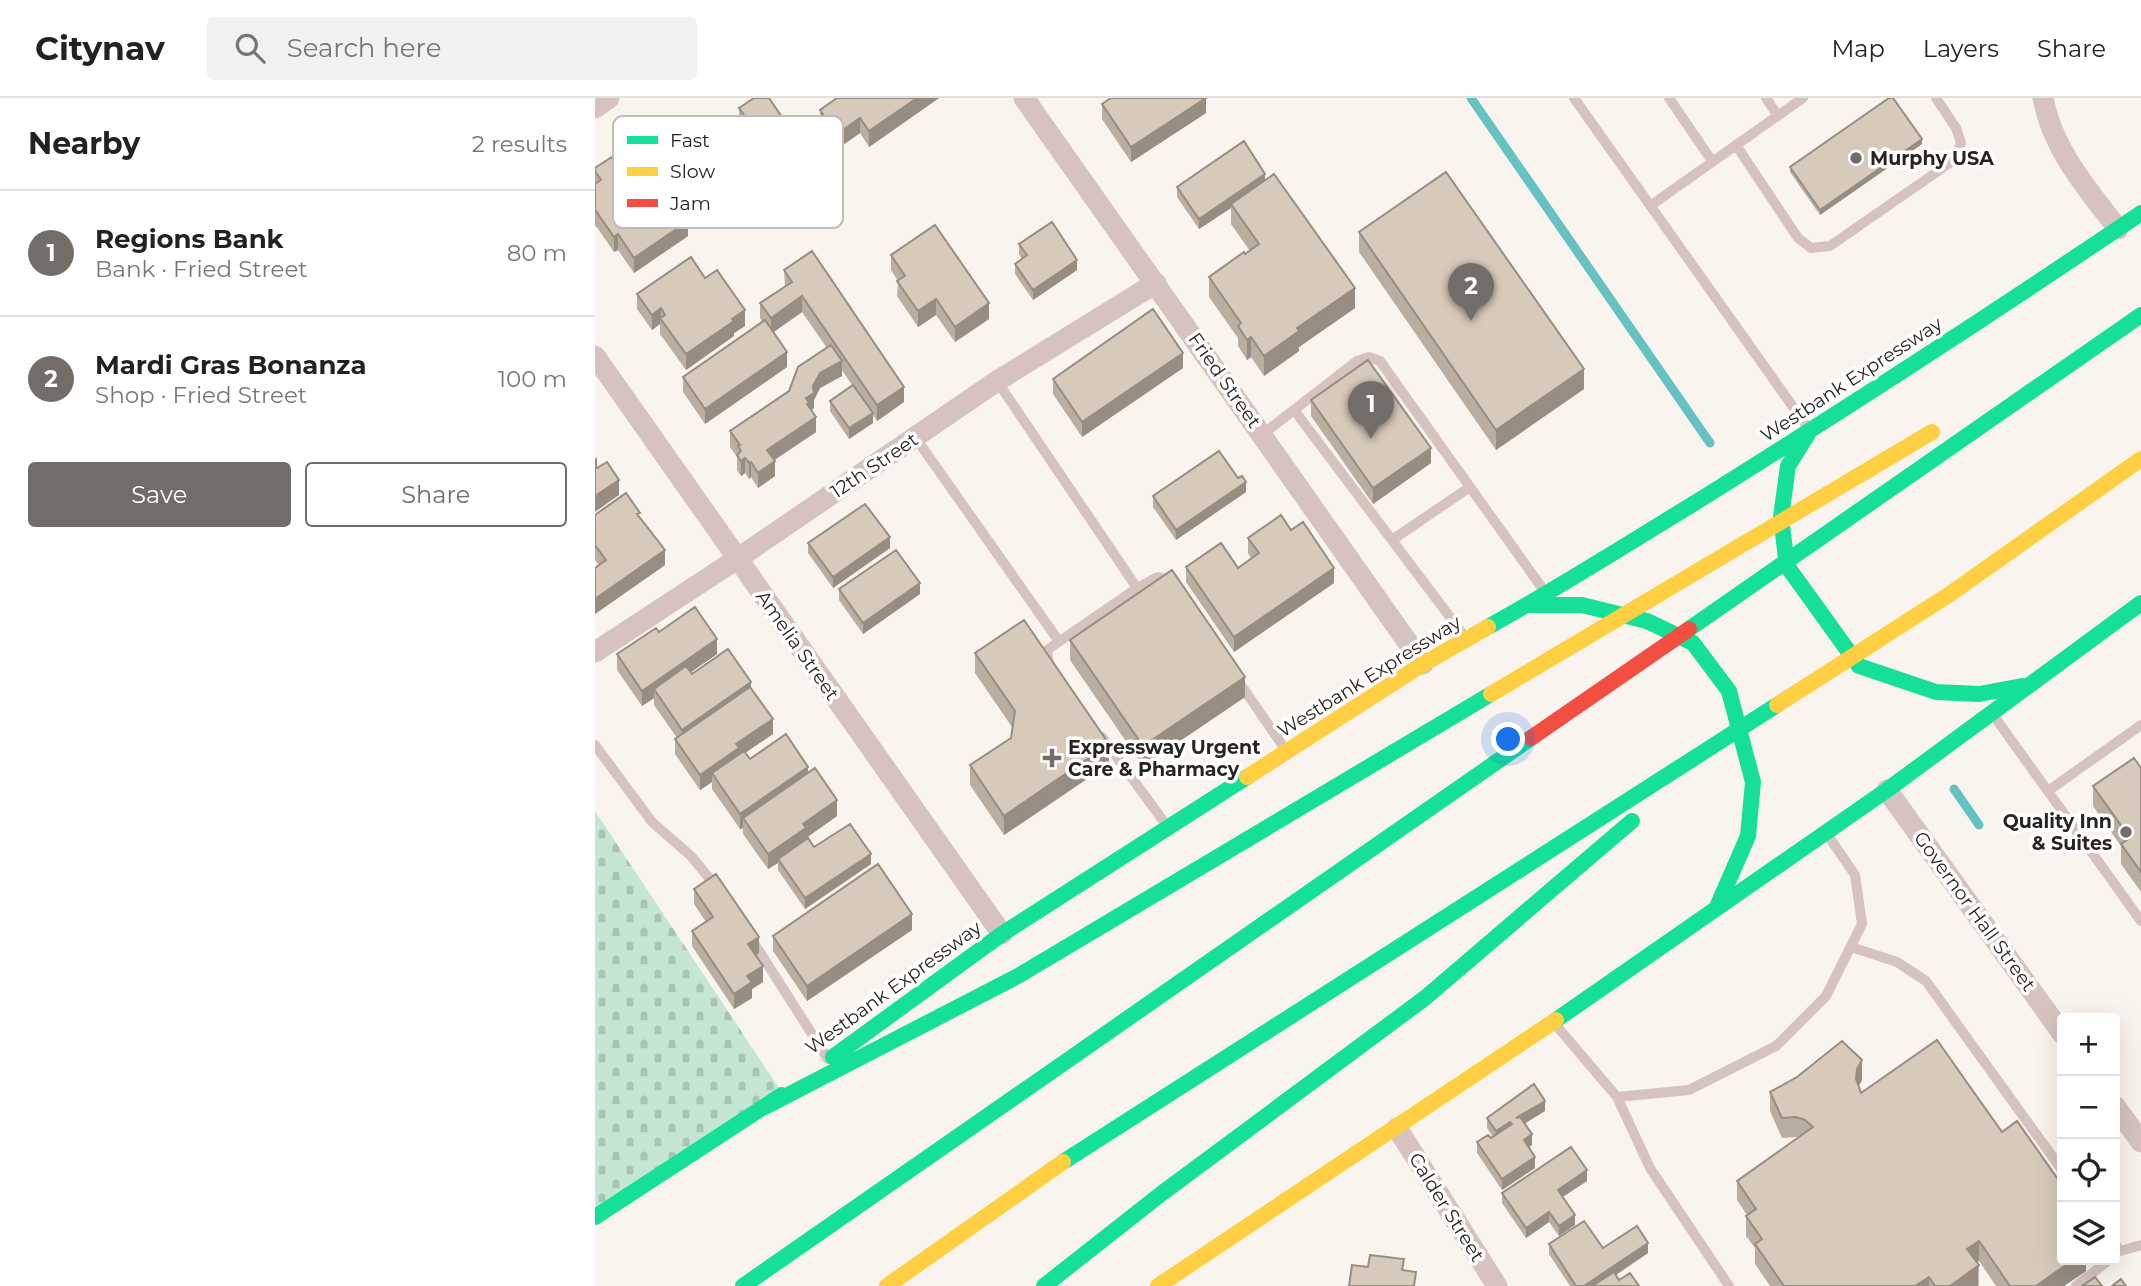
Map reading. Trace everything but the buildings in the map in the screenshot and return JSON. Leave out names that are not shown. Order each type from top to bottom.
[{"type":"main road","name":"Westbank Expressway","points":[[595,1217],[765,1107],[1002,934],[1423,664],[1547,594],[1810,430],[2038,284],[2141,213]]},
{"type":"main road","points":[[2021,379],[2141,307]]},
{"type":"main road","points":[[743,1286],[2141,315]]},
{"type":"main road","points":[[765,1107],[1018,976],[1950,421]]},
{"type":"main road","points":[[1810,430],[1788,466],[1781,517],[1787,566],[1859,666],[1936,692],[1979,694],[2029,684]]},
{"type":"main road","points":[[1666,795],[2141,459]]},
{"type":"main road","points":[[887,1286],[1061,1163],[1949,594]]},
{"type":"main road","points":[[1158,1286],[1553,1022],[1887,790],[2141,603]]},
{"type":"main road","points":[[1528,605],[1582,605],[1647,621],[1693,643],[1729,691],[1753,782],[1748,836],[1717,907]]},
{"type":"main road","points":[[1044,1286],[1161,1194],[1425,998],[1643,811]]},
{"type":"street","points":[[595,108],[610,98]]},
{"type":"street","name":"Fried Street","points":[[1024,98],[1423,664]]},
{"type":"street","points":[[2043,98],[2046,114],[2067,162],[2118,229]]},
{"type":"street","name":"12th Street","points":[[595,652],[737,559],[997,381],[1156,282]]},
{"type":"street","name":"Amelia Street","points":[[595,356],[1002,934]]},
{"type":"street","name":"Governor Hall Street","points":[[1887,790],[2057,1026]]},
{"type":"street","points":[[2120,1113],[2141,1142]]},
{"type":"street","name":"Calder Street","points":[[1397,1128],[1497,1286]]},
{"type":"lane","points":[[1574,98],[1810,430]]},
{"type":"lane","points":[[1669,98],[1712,162]]},
{"type":"lane","points":[[1766,98],[1778,116]]},
{"type":"lane","points":[[1650,205],[1803,98]]},
{"type":"lane","points":[[1736,145],[1798,239],[1811,248],[1829,246],[1954,160],[1961,143],[1956,128],[1936,98]]},
{"type":"lane","points":[[1263,434],[1357,361],[1369,357],[1380,361],[1547,594]]},
{"type":"lane","points":[[997,381],[1137,588]]},
{"type":"lane","points":[[1294,410],[1467,640]]},
{"type":"lane","points":[[915,437],[1058,640]]},
{"type":"lane","points":[[1392,540],[1470,487]]},
{"type":"lane","points":[[1056,674],[1048,663],[1047,650],[1058,640],[1158,577],[1169,580],[1177,591]]},
{"type":"lane","points":[[1231,671],[1286,751]]},
{"type":"lane","points":[[1991,713],[2141,921]]},
{"type":"lane","points":[[2048,791],[2141,724]]},
{"type":"lane","points":[[1096,729],[1168,828]]},
{"type":"lane","points":[[595,746],[652,822],[691,856],[727,902]]},
{"type":"lane","points":[[1617,1097],[1689,1090],[1776,1046],[1826,996],[1862,924],[1855,875],[1825,832]]},
{"type":"lane","points":[[742,925],[829,1060]]},
{"type":"lane","points":[[1850,947],[1897,962],[1926,981],[2057,1163]]},
{"type":"lane","points":[[1553,1022],[1617,1097],[1650,1168],[1729,1286]]},
{"type":"lane","points":[[2120,1249],[2141,1245]]},
{"type":"lane","points":[[2076,1286],[2103,1265]]},
{"type":"green space","points":[[595,811],[783,1094],[595,1217]]},
{"type":"waterway","points":[[1471,98],[1710,443]]},
{"type":"waterway","points":[[1954,789],[1979,825]]},
{"type":"traffic: fast","points":[[1488,627],[1598,563],[1871,392],[2141,213]]},
{"type":"traffic: fast","points":[[1689,629],[2141,315]]},
{"type":"traffic: fast","points":[[1808,434],[1788,466],[1781,517],[1787,566],[1859,666],[1936,692],[1979,694],[2022,686]]},
{"type":"traffic: fast","points":[[1556,1020],[1887,790],[2141,603]]},
{"type":"traffic: fast","points":[[1528,605],[1582,605],[1647,621],[1693,643],[1729,691],[1753,782],[1748,836],[1717,907]]},
{"type":"traffic: fast","points":[[765,1107],[1018,976],[1491,694]]},
{"type":"traffic: fast","points":[[1063,1162],[1777,705]]},
{"type":"traffic: fast","points":[[743,1286],[1531,738]]},
{"type":"traffic: fast","points":[[833,1057],[1002,934],[1247,777]]},
{"type":"traffic: fast","points":[[1044,1286],[1161,1194],[1425,998],[1632,821]]},
{"type":"traffic: fast","points":[[595,1217],[782,1095]]},
{"type":"traffic: slow","points":[[1491,694],[1932,432]]},
{"type":"traffic: slow","points":[[1777,705],[1950,594],[2141,459]]},
{"type":"traffic: slow","points":[[1247,777],[1423,664],[1488,627]]},
{"type":"traffic: slow","points":[[1158,1286],[1556,1020]]},
{"type":"traffic: slow","points":[[887,1286],[1063,1162]]},
{"type":"traffic: jam","points":[[1531,738],[1689,629]]},
{"type":"place","name":"Murphy USA","points":[[1856,158]]},
{"type":"place","name":"Mardi Gras Bonanza","points":[[1471,321]]},
{"type":"place","name":"Regions Bank","points":[[1371,439]]},
{"type":"place","name":"Expressway Urgent Care & Pharmacy","points":[[1052,758]]},
{"type":"place","name":"Quality Inn & Suites","points":[[2126,832]]}]
